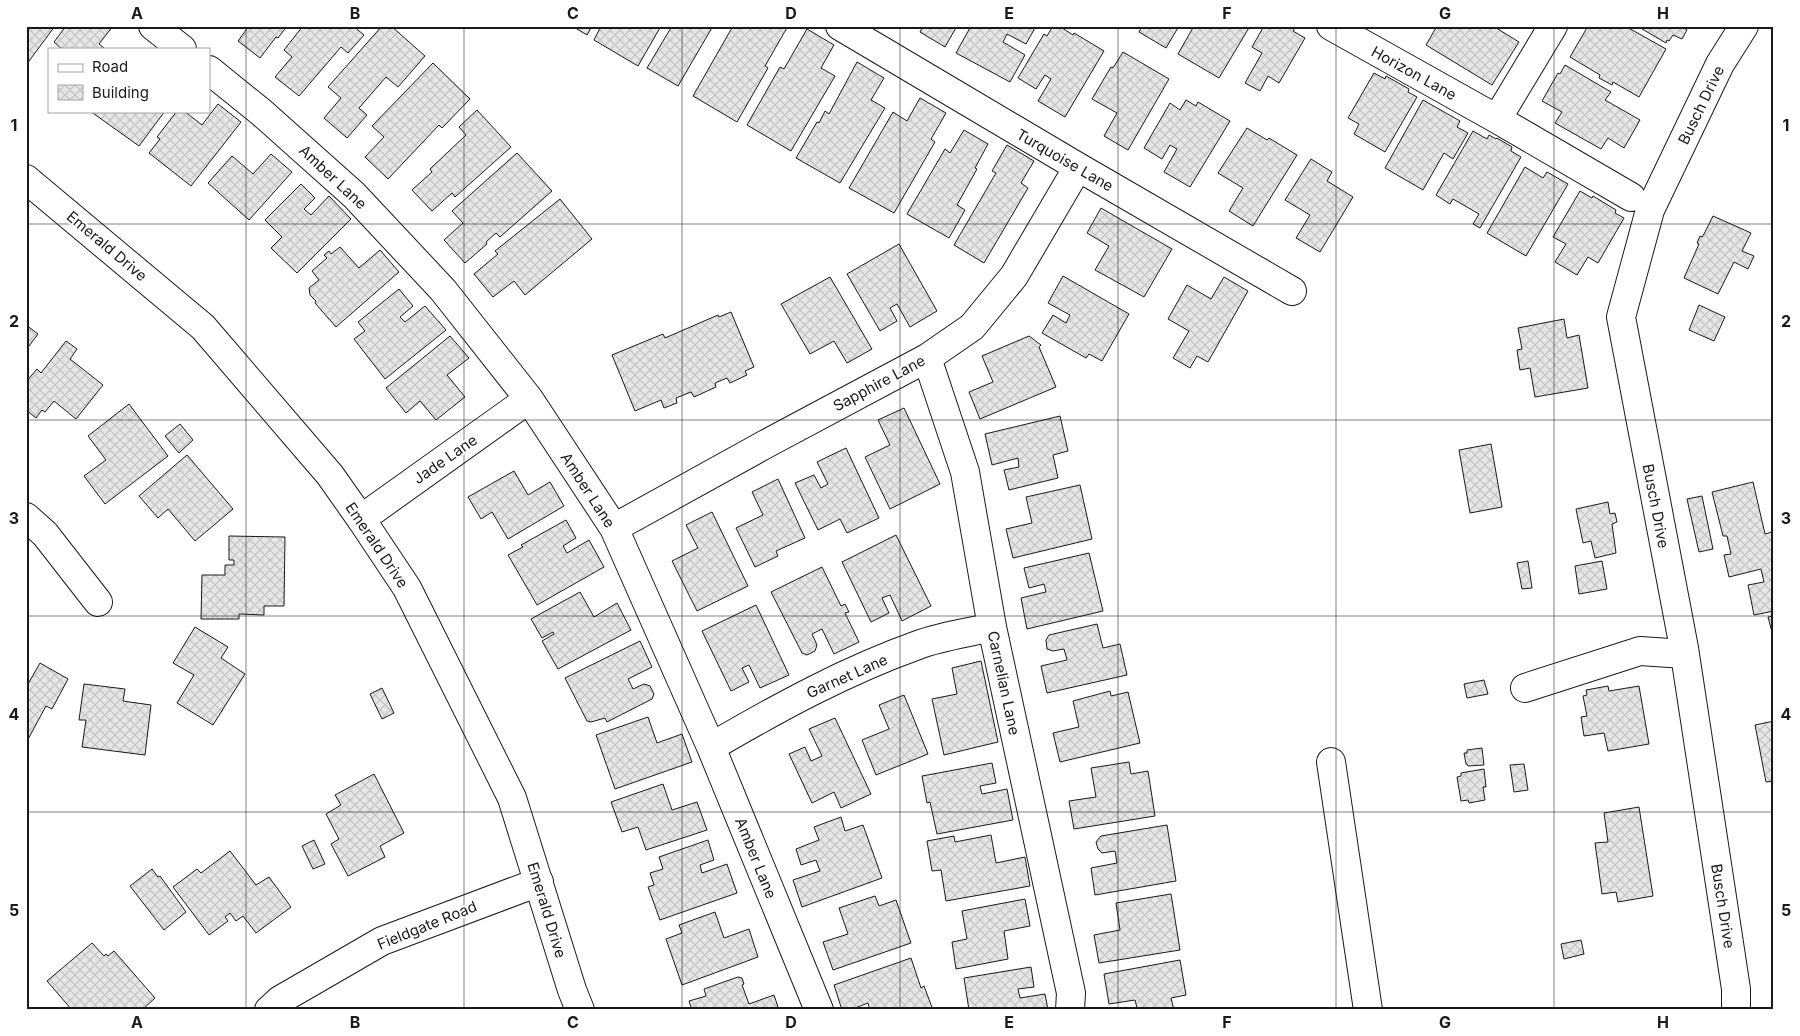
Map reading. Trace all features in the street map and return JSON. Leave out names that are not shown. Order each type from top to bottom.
[{"type":"street","points":[[153,26],[181,48]]},
{"type":"street","name":"Turquoise Lane","points":[[840,26],[1078,168],[1292,291]]},
{"type":"street","name":"Horizon Lane","points":[[1331,26],[1631,197]]},
{"type":"street","points":[[1497,119],[1553,26]]},
{"type":"street","name":"Busch Drive","points":[[1736,1010],[1736,989],[1685,654],[1621,317],[1650,210],[1720,64],[1744,26]]},
{"type":"street","name":"Amber Lane","points":[[210,71],[262,112],[354,195],[444,290],[529,399],[614,528],[711,747],[819,1010]]},
{"type":"street","name":"Sapphire Lane","points":[[614,528],[927,358],[972,327],[1014,276],[1078,168]]},
{"type":"street","name":"Emerald Drive","points":[[26,179],[203,327],[330,475],[361,519],[407,588],[512,798],[572,990],[580,1010]]},
{"type":"street","name":"Carnelian Lane","points":[[927,358],[965,472],[992,627],[1071,993],[1070,1010]]},
{"type":"street","name":"Jade Lane","points":[[361,519],[529,399]]},
{"type":"street","points":[[26,517],[45,534],[98,602]]},
{"type":"street","name":"Garnet Lane","points":[[711,747],[781,706],[845,675],[920,644],[992,627]]},
{"type":"street","points":[[1525,688],[1640,652],[1685,654]]},
{"type":"street","points":[[1331,762],[1368,1010]]},
{"type":"street","name":"Fieldgate Road","points":[[269,1010],[280,1000],[382,941],[539,882]]},
{"type":"building","points":[[26,26],[55,26],[29,61],[26,60]]},
{"type":"building","points":[[66,26],[73,26],[76,29],[78,26],[113,26],[99,44],[104,48],[61,48],[54,42]]},
{"type":"building","points":[[249,26],[287,26],[260,58],[238,41]]},
{"type":"building","points":[[303,26],[353,26],[364,35],[348,53],[341,47],[299,96],[275,77],[292,57],[284,50]]},
{"type":"building","points":[[382,26],[391,26],[425,56],[398,87],[386,77],[359,108],[367,115],[347,138],[324,118],[341,98],[328,87]]},
{"type":"building","points":[[572,26],[592,26],[587,35]]},
{"type":"building","points":[[601,26],[661,26],[638,66],[594,40]]},
{"type":"building","points":[[672,26],[713,26],[678,86],[647,68]]},
{"type":"building","points":[[733,26],[745,26],[751,29],[753,26],[788,26],[765,66],[768,68],[737,122],[693,96]]},
{"type":"building","points":[[923,26],[957,26],[945,47],[920,32]]},
{"type":"building","points":[[971,26],[1036,26],[1026,44],[1007,34],[1003,42],[1025,55],[1010,82],[956,53]]},
{"type":"building","points":[[1053,26],[1059,26],[1073,35],[1074,33],[1104,51],[1065,117],[1038,101],[1051,79],[1045,75],[1036,89],[1018,78],[1044,34],[1047,36]]},
{"type":"building","points":[[1142,26],[1179,26],[1166,48],[1139,32]]},
{"type":"building","points":[[1194,26],[1250,26],[1219,78],[1178,54]]},
{"type":"building","points":[[1264,26],[1296,26],[1293,31],[1305,38],[1279,83],[1268,76],[1260,91],[1245,83],[1262,53],[1252,47]]},
{"type":"building","points":[[1437,26],[1493,26],[1519,42],[1492,85],[1426,45]]},
{"type":"building","points":[[1588,26],[1625,26],[1666,49],[1639,97],[1613,82],[1612,85],[1599,78],[1600,75],[1570,57]]},
{"type":"building","points":[[1637,26],[1680,26],[1687,30],[1682,39],[1673,35],[1666,43]]},
{"type":"building","points":[[807,29],[834,45],[821,68],[835,76],[791,151],[747,125],[780,67],[784,69]]},
{"type":"building","points":[[1123,52],[1169,79],[1128,150],[1104,136],[1117,113],[1092,99],[1111,67],[1113,68]]},
{"type":"building","points":[[857,62],[884,78],[871,100],[885,108],[840,183],[796,158],[825,111],[829,114]]},
{"type":"building","points":[[433,63],[470,99],[442,128],[439,125],[388,179],[365,157],[384,137],[372,126]]},
{"type":"building","points":[[1565,65],[1611,92],[1605,100],[1640,120],[1624,148],[1608,138],[1601,149],[1555,123],[1562,112],[1542,101],[1558,73],[1560,74]]},
{"type":"building","points":[[1374,73],[1385,79],[1386,76],[1409,89],[1408,92],[1417,97],[1385,152],[1354,134],[1359,124],[1348,118]]},
{"type":"building","points":[[920,98],[946,113],[931,139],[935,142],[894,213],[849,188],[893,112],[907,121]]},
{"type":"building","points":[[1186,100],[1196,106],[1198,102],[1230,121],[1190,187],[1164,172],[1177,149],[1170,145],[1162,159],[1144,148],[1170,103],[1180,110]]},
{"type":"building","points":[[1423,100],[1460,121],[1457,127],[1468,133],[1453,159],[1444,153],[1423,190],[1385,168]]},
{"type":"building","points":[[218,104],[241,122],[191,186],[149,153],[160,139],[157,137],[176,112],[185,112],[202,125]]},
{"type":"building","points":[[477,110],[511,147],[455,197],[452,193],[432,211],[412,190],[432,172],[430,169],[466,135],[459,127]]},
{"type":"building","points":[[91,112],[164,112],[139,146]]},
{"type":"building","points":[[1247,128],[1267,140],[1269,138],[1297,155],[1253,226],[1229,211],[1243,188],[1218,173]]},
{"type":"building","points":[[964,130],[988,144],[975,168],[977,169],[957,205],[965,210],[949,238],[907,214],[945,149],[950,153]]},
{"type":"building","points":[[1473,131],[1487,139],[1489,135],[1497,138],[1512,147],[1511,151],[1521,157],[1480,228],[1473,224],[1479,214],[1453,199],[1450,204],[1436,195]]},
{"type":"building","points":[[1007,145],[1034,161],[1021,183],[1028,188],[984,263],[954,245],[996,173],[992,171]]},
{"type":"building","points":[[517,153],[552,191],[500,237],[496,233],[486,242],[487,244],[465,263],[444,240],[463,223],[452,211]]},
{"type":"building","points":[[271,154],[292,172],[249,220],[208,183],[232,156],[253,174]]},
{"type":"building","points":[[1311,159],[1332,172],[1327,181],[1353,197],[1320,252],[1296,238],[1310,215],[1285,200]]},
{"type":"building","points":[[1525,167],[1543,178],[1547,172],[1568,184],[1526,256],[1487,233]]},
{"type":"building","points":[[301,184],[315,198],[304,209],[311,215],[329,196],[351,219],[297,273],[271,248],[282,237],[265,220]]},
{"type":"building","points":[[1580,191],[1592,198],[1593,196],[1616,210],[1615,213],[1624,218],[1598,263],[1588,257],[1577,275],[1555,262],[1566,244],[1553,237]]},
{"type":"building","points":[[560,199],[592,239],[525,295],[514,281],[493,297],[474,274],[498,254],[495,251]]},
{"type":"building","points":[[1101,208],[1172,249],[1144,297],[1095,270],[1109,246],[1087,233]]},
{"type":"building","points":[[1713,216],[1751,233],[1742,251],[1754,256],[1748,269],[1734,262],[1718,294],[1684,278],[1699,244],[1697,243],[1700,236],[1702,237],[1704,234]]},
{"type":"building","points":[[899,244],[937,311],[910,327],[897,304],[890,308],[897,321],[880,331],[847,274]]},
{"type":"building","points":[[340,247],[359,268],[380,250],[399,272],[336,327],[315,303],[316,301],[310,295],[309,288],[319,280],[312,271],[327,258],[324,255],[329,251],[331,254]]},
{"type":"building","points":[[1063,276],[1129,314],[1102,361],[1089,354],[1086,358],[1042,333],[1053,315],[1066,323],[1070,315],[1048,303]]},
{"type":"building","points":[[830,277],[872,349],[847,363],[834,341],[810,354],[781,304]]},
{"type":"building","points":[[1224,277],[1248,291],[1208,362],[1197,356],[1190,368],[1173,358],[1189,331],[1168,319],[1187,285],[1211,299]]},
{"type":"building","points":[[399,289],[413,306],[400,317],[405,322],[425,306],[446,330],[385,379],[354,339],[365,331],[358,322]]},
{"type":"building","points":[[1699,305],[1725,317],[1714,341],[1689,330]]},
{"type":"building","points":[[731,312],[754,367],[745,371],[747,375],[730,383],[727,378],[715,383],[716,387],[694,397],[691,392],[676,398],[677,403],[664,408],[661,400],[635,411],[612,355],[663,334],[665,338],[718,315],[719,317]]},
{"type":"building","points":[[1564,319],[1567,338],[1579,335],[1588,388],[1535,397],[1530,368],[1520,370],[1517,350],[1522,349],[1518,328]]},
{"type":"building","points":[[26,325],[38,334],[26,350]]},
{"type":"building","points":[[450,336],[469,358],[447,375],[465,397],[436,420],[420,401],[406,413],[386,388]]},
{"type":"building","points":[[1029,336],[1041,345],[1039,347],[1056,387],[980,419],[969,392],[993,382],[982,356]]},
{"type":"building","points":[[66,341],[77,349],[70,359],[103,385],[76,419],[54,401],[45,412],[42,410],[36,418],[26,410],[26,382],[37,369],[41,373]]},
{"type":"building","points":[[129,404],[168,456],[105,504],[84,476],[106,460],[88,436]]},
{"type":"building","points":[[904,408],[940,484],[890,509],[865,457],[890,445],[878,420]]},
{"type":"building","points":[[1060,416],[1068,451],[1053,455],[1058,478],[1009,490],[1004,470],[1019,467],[1018,458],[992,465],[985,434]]},
{"type":"building","points":[[180,424],[193,440],[179,453],[165,436]]},
{"type":"building","points":[[1491,444],[1502,507],[1470,513],[1459,450]]},
{"type":"building","points":[[846,448],[879,518],[847,533],[840,519],[818,530],[795,483],[814,475],[821,488],[828,484],[817,462]]},
{"type":"building","points":[[187,455],[233,509],[195,541],[168,509],[158,518],[139,496]]},
{"type":"building","points":[[514,471],[528,495],[550,482],[564,506],[508,539],[492,512],[481,519],[468,497]]},
{"type":"building","points":[[778,479],[805,538],[776,551],[778,556],[755,567],[736,528],[763,515],[752,492]]},
{"type":"building","points":[[1753,482],[1765,534],[1772,532],[1774,538],[1774,611],[1754,615],[1748,585],[1764,582],[1761,569],[1729,577],[1724,555],[1731,554],[1727,536],[1723,536],[1712,492]]},
{"type":"building","points":[[1080,485],[1092,539],[1013,558],[1006,529],[1032,523],[1026,497]]},
{"type":"building","points":[[1702,496],[1713,549],[1699,552],[1687,499]]},
{"type":"building","points":[[1608,502],[1610,514],[1615,513],[1617,522],[1612,524],[1616,553],[1595,558],[1591,541],[1583,543],[1576,509]]},
{"type":"building","points":[[712,512],[748,586],[697,611],[672,561],[698,548],[686,525]]},
{"type":"building","points":[[566,520],[576,538],[563,546],[567,553],[589,540],[604,567],[537,605],[508,555],[523,547],[521,545]]},
{"type":"building","points":[[896,535],[931,606],[902,621],[890,595],[882,598],[889,613],[871,622],[842,562]]},
{"type":"building","points":[[229,536],[285,537],[284,606],[264,606],[264,615],[239,614],[239,619],[201,619],[202,575],[225,575],[225,565],[234,565],[234,560],[229,560]]},
{"type":"building","points":[[1089,553],[1103,611],[1027,629],[1021,598],[1046,592],[1044,584],[1029,588],[1024,568]]},
{"type":"building","points":[[1528,561],[1532,588],[1522,589],[1517,563]]},
{"type":"building","points":[[1602,561],[1607,589],[1579,594],[1575,566]]},
{"type":"building","points":[[822,567],[841,606],[845,604],[849,612],[845,613],[859,642],[834,654],[822,629],[812,634],[817,645],[815,651],[807,655],[802,653],[771,592]]},
{"type":"building","points":[[580,592],[594,617],[617,603],[631,630],[558,669],[542,641],[554,634],[553,632],[542,638],[531,619]]},
{"type":"building","points":[[756,605],[789,675],[760,688],[749,665],[742,668],[749,682],[731,691],[702,631]]},
{"type":"building","points":[[1774,616],[1774,636],[1773,636],[1768,617]]},
{"type":"building","points":[[1097,624],[1103,648],[1120,644],[1127,675],[1047,693],[1041,666],[1067,660],[1064,649],[1053,651],[1047,649],[1046,640],[1049,635]]},
{"type":"building","points":[[195,627],[228,647],[221,658],[245,674],[213,725],[177,703],[194,675],[173,663]]},
{"type":"building","points":[[640,641],[652,667],[628,679],[633,689],[644,684],[650,686],[654,694],[652,699],[607,722],[605,718],[591,722],[587,721],[565,678]]},
{"type":"building","points":[[981,661],[998,742],[944,755],[932,699],[957,694],[952,668]]},
{"type":"building","points":[[40,663],[68,679],[52,709],[46,706],[26,743],[26,683],[28,684]]},
{"type":"building","points":[[1484,680],[1488,694],[1467,698],[1464,684]]},
{"type":"building","points":[[84,684],[125,689],[123,701],[151,705],[145,755],[82,747],[86,720],[79,720]]},
{"type":"building","points":[[1608,686],[1609,691],[1639,686],[1649,744],[1608,751],[1604,733],[1584,736],[1581,717],[1587,716],[1583,696],[1587,695],[1586,690]]},
{"type":"building","points":[[382,688],[394,713],[382,719],[370,694]]},
{"type":"building","points":[[1110,691],[1111,696],[1128,692],[1140,743],[1060,762],[1053,733],[1079,727],[1073,701]]},
{"type":"building","points":[[904,695],[928,754],[876,775],[862,740],[889,729],[879,705]]},
{"type":"building","points":[[648,717],[657,743],[682,734],[692,762],[615,789],[596,735]]},
{"type":"building","points":[[835,718],[871,794],[841,808],[834,792],[812,803],[789,754],[805,747],[811,761],[822,756],[809,729]]},
{"type":"building","points":[[1774,721],[1774,781],[1766,782],[1755,725]]},
{"type":"building","points":[[1482,748],[1484,765],[1468,766],[1464,753],[1467,753],[1467,750]]},
{"type":"building","points":[[1129,762],[1131,774],[1148,771],[1155,816],[1074,829],[1069,801],[1096,797],[1091,768]]},
{"type":"building","points":[[992,763],[996,783],[980,786],[982,794],[1007,789],[1013,820],[937,834],[930,802],[927,803],[922,776]]},
{"type":"building","points":[[1524,764],[1528,790],[1514,792],[1510,765]]},
{"type":"building","points":[[1484,769],[1486,787],[1483,787],[1485,800],[1469,803],[1468,800],[1461,801],[1457,777],[1461,776],[1461,773]]},
{"type":"building","points":[[374,774],[404,833],[380,846],[385,857],[348,876],[331,844],[339,839],[326,814],[341,805],[335,795]]},
{"type":"building","points":[[663,784],[672,810],[697,802],[707,830],[646,850],[638,827],[622,832],[611,802]]},
{"type":"building","points":[[1639,807],[1653,896],[1618,902],[1616,892],[1602,894],[1595,843],[1608,842],[1604,813]]},
{"type":"building","points":[[841,817],[845,831],[863,825],[882,878],[802,907],[793,880],[820,871],[816,860],[801,865],[796,849],[819,840],[814,827]]},
{"type":"building","points":[[1167,825],[1176,881],[1095,895],[1091,868],[1117,863],[1115,851],[1102,853],[1098,849],[1096,842],[1101,836]]},
{"type":"building","points":[[991,835],[996,863],[1025,857],[1030,886],[946,901],[941,870],[932,871],[927,841],[954,836],[955,842]]},
{"type":"building","points":[[314,840],[325,864],[313,869],[302,846]]},
{"type":"building","points":[[708,840],[714,860],[700,865],[702,873],[727,864],[737,893],[660,920],[648,887],[654,885],[650,873],[663,869],[659,857]]},
{"type":"building","points":[[230,851],[256,885],[269,877],[291,907],[256,933],[243,916],[236,921],[230,913],[225,917],[228,921],[209,935],[173,887],[197,869],[201,873]]},
{"type":"building","points":[[152,869],[158,877],[160,876],[186,912],[164,930],[130,886]]},
{"type":"building","points":[[1171,894],[1180,950],[1099,963],[1094,935],[1120,930],[1116,903]]},
{"type":"building","points":[[875,896],[879,906],[896,900],[911,943],[833,970],[823,942],[848,934],[839,908]]},
{"type":"building","points":[[1025,899],[1030,926],[1004,931],[1008,959],[956,969],[952,942],[967,939],[962,911]]},
{"type":"building","points":[[715,912],[724,938],[749,929],[758,957],[682,985],[666,939],[682,933],[679,925]]},
{"type":"building","points":[[1581,940],[1584,954],[1564,959],[1561,944]]},
{"type":"building","points":[[92,943],[104,956],[106,954],[108,956],[114,951],[155,998],[142,1010],[72,1010],[47,981]]},
{"type":"building","points":[[911,958],[921,988],[924,986],[933,1010],[870,1010],[868,1003],[850,1010],[842,1010],[834,985]]},
{"type":"building","points":[[1180,960],[1186,995],[1171,998],[1174,1010],[1125,1010],[1137,1008],[1135,1000],[1109,1004],[1104,974]]},
{"type":"building","points":[[1031,967],[1034,987],[1018,989],[1020,998],[1045,994],[1048,1010],[969,1010],[964,978]]},
{"type":"building","points":[[738,977],[742,978],[744,984],[742,985],[749,1004],[774,995],[779,1010],[692,1010],[689,1001],[706,996],[704,989]]}]
